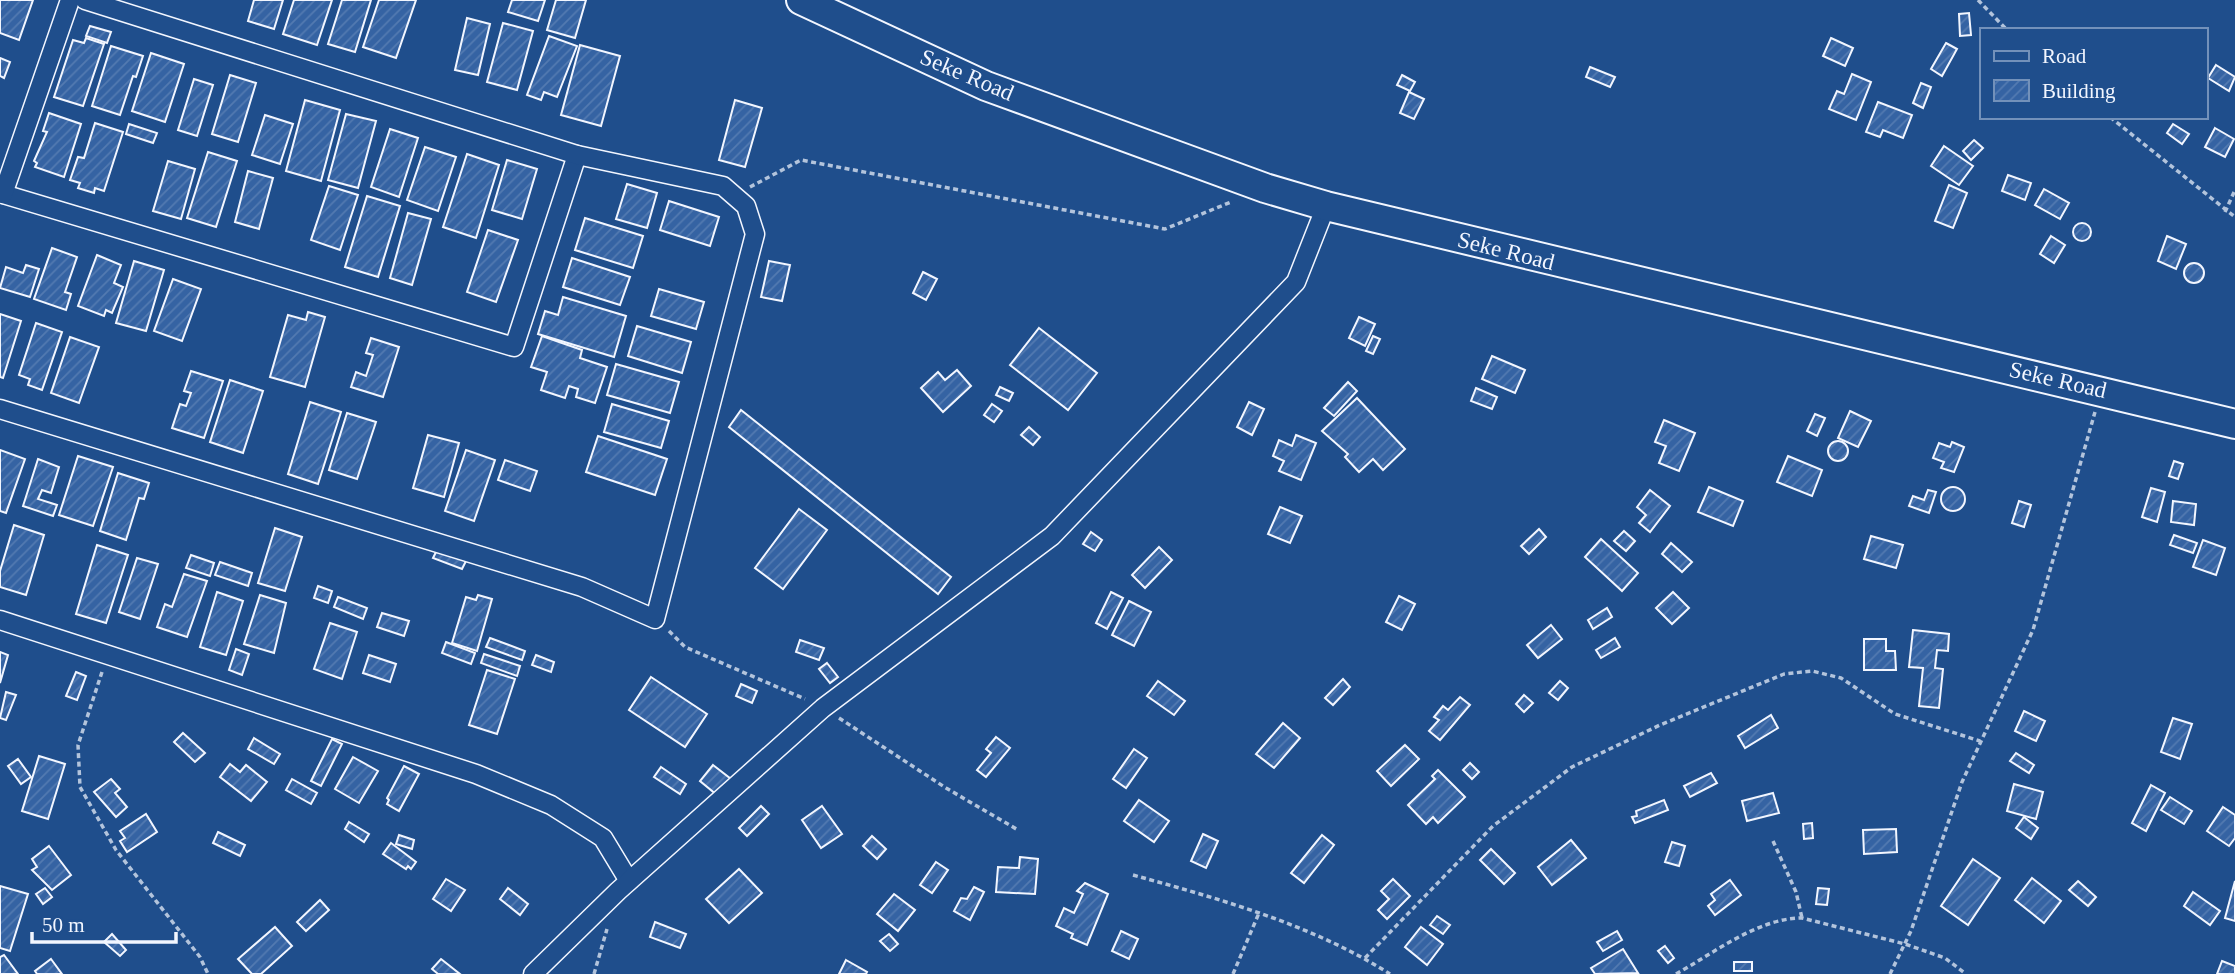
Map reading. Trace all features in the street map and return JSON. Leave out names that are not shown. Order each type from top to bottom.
[{"type":"main road","name":"Seke Road","points":[[801,0],[986,86],[1265,188],[1326,206],[1641,284],[2101,389],[2235,424]]},
{"type":"street","points":[[70,0],[1,194],[514,347],[577,155]]},
{"type":"street","points":[[0,409],[582,587],[655,619],[755,234],[746,206],[723,186],[577,155],[85,0]]},
{"type":"street","points":[[533,974],[629,881],[823,708],[1052,537],[1296,282],[1326,206]]},
{"type":"street","points":[[0,620],[476,774],[551,805],[603,838],[629,881]]},
{"type":"path","points":[[1978,0],[2005,28]]},
{"type":"path","points":[[2112,119],[2225,212],[2235,217]]},
{"type":"path","points":[[736,195],[801,160],[1165,229],[1265,188]]},
{"type":"path","points":[[2225,212],[2235,190]]},
{"type":"path","points":[[1890,974],[1905,944],[1980,741],[2033,630],[2101,389]]},
{"type":"path","points":[[655,619],[685,647],[823,708],[946,788],[1018,830]]},
{"type":"path","points":[[109,654],[78,744],[80,787],[116,850],[200,957],[208,974]]},
{"type":"path","points":[[1365,958],[1493,827],[1572,767],[1648,730],[1784,674],[1812,671],[1841,678],[1895,714],[1980,741]]},
{"type":"path","points":[[1773,841],[1796,892],[1802,918]]},
{"type":"path","points":[[1133,875],[1259,913],[1365,958],[1390,974]]},
{"type":"path","points":[[1233,974],[1259,913]]},
{"type":"path","points":[[1676,974],[1758,929],[1790,918],[1802,918],[1905,944],[1945,958],[1966,974]]},
{"type":"path","points":[[594,974],[608,926]]},
{"type":"building","points":[[0,0],[33,0],[19,40],[0,33]]},
{"type":"building","points":[[254,0],[283,0],[274,29],[248,21]]},
{"type":"building","points":[[294,0],[332,0],[317,45],[283,34]]},
{"type":"building","points":[[342,0],[371,0],[355,52],[328,44]]},
{"type":"building","points":[[379,0],[416,0],[396,58],[363,47]]},
{"type":"building","points":[[512,0],[545,0],[538,21],[508,12]]},
{"type":"building","points":[[556,0],[586,0],[575,38],[547,30]]},
{"type":"building","points":[[1969,13],[1971,35],[1960,36],[1959,14]]},
{"type":"building","points":[[467,18],[490,24],[478,75],[455,70]]},
{"type":"building","points":[[503,23],[533,31],[517,90],[487,82]]},
{"type":"building","points":[[90,26],[111,32],[107,43],[86,36]]},
{"type":"building","points":[[549,36],[577,46],[557,97],[544,92],[541,100],[527,95]]},
{"type":"building","points":[[86,38],[104,44],[83,106],[54,97],[73,40],[84,43]]},
{"type":"building","points":[[1831,38],[1853,48],[1845,66],[1823,56]]},
{"type":"building","points":[[1946,43],[1957,49],[1942,76],[1931,69]]},
{"type":"building","points":[[580,45],[620,56],[601,126],[561,115]]},
{"type":"building","points":[[111,46],[143,56],[120,115],[92,106]]},
{"type":"building","points":[[151,53],[184,64],[165,122],[132,111]]},
{"type":"building","points":[[0,58],[10,62],[4,78],[0,76]]},
{"type":"building","points":[[2216,65],[2235,77],[2229,91],[2208,78]]},
{"type":"building","points":[[1590,67],[1615,77],[1610,87],[1586,77]]},
{"type":"building","points":[[1852,74],[1871,82],[1856,120],[1829,109],[1837,91],[1844,94]]},
{"type":"building","points":[[230,75],[256,83],[238,142],[212,134]]},
{"type":"building","points":[[1402,75],[1415,82],[1410,91],[1397,85]]},
{"type":"building","points":[[194,79],[213,85],[197,136],[178,130]]},
{"type":"building","points":[[1921,83],[1931,87],[1923,108],[1913,103]]},
{"type":"building","points":[[1409,92],[1424,99],[1414,119],[1400,113]]},
{"type":"building","points":[[305,100],[340,110],[321,181],[286,171]]},
{"type":"building","points":[[735,100],[762,108],[745,167],[719,160]]},
{"type":"building","points":[[1878,102],[1912,115],[1903,138],[1883,130],[1880,137],[1866,132]]},
{"type":"building","points":[[49,113],[81,124],[64,177],[35,167],[37,163],[34,161],[47,132],[43,131]]},
{"type":"building","points":[[346,114],[376,121],[358,188],[328,180]]},
{"type":"building","points":[[265,115],[293,124],[280,164],[252,155]]},
{"type":"building","points":[[95,123],[123,132],[104,191],[95,188],[94,193],[78,188],[80,183],[70,180],[78,157],[84,158]]},
{"type":"building","points":[[129,124],[157,133],[153,143],[126,134]]},
{"type":"building","points":[[2173,124],[2189,134],[2182,144],[2167,133]]},
{"type":"building","points":[[2215,128],[2234,139],[2225,157],[2205,147]]},
{"type":"building","points":[[390,129],[418,138],[399,197],[371,187]]},
{"type":"building","points":[[1974,140],[1983,148],[1971,160],[1963,151]]},
{"type":"building","points":[[1944,146],[1973,166],[1959,185],[1931,166]]},
{"type":"building","points":[[425,147],[456,157],[438,211],[407,200]]},
{"type":"building","points":[[208,152],[237,161],[216,227],[187,218]]},
{"type":"building","points":[[467,154],[499,165],[476,238],[443,227]]},
{"type":"building","points":[[507,160],[537,169],[522,219],[492,210]]},
{"type":"building","points":[[168,161],[195,169],[181,219],[153,211]]},
{"type":"building","points":[[248,171],[273,178],[259,229],[235,222]]},
{"type":"building","points":[[2008,175],[2031,183],[2025,200],[2002,191]]},
{"type":"building","points":[[627,184],[657,193],[647,228],[616,219]]},
{"type":"building","points":[[1949,185],[1967,193],[1953,228],[1935,221]]},
{"type":"building","points":[[329,186],[358,195],[340,250],[311,240]]},
{"type":"building","points":[[2044,189],[2069,203],[2060,219],[2035,205]]},
{"type":"building","points":[[367,196],[400,206],[378,277],[345,267]]},
{"type":"building","points":[[669,201],[719,217],[710,246],[660,230]]},
{"type":"building","points":[[408,213],[431,219],[412,285],[390,278]]},
{"type":"building","points":[[585,218],[643,236],[633,268],[575,250]]},
{"type":"building","points":[[2082,223],[2089,225],[2089,239],[2082,241],[2075,239],[2073,232],[2075,225]]},
{"type":"building","points":[[488,230],[518,240],[496,302],[467,292]]},
{"type":"building","points":[[2051,236],[2065,245],[2054,263],[2040,254]]},
{"type":"building","points":[[2167,236],[2186,244],[2176,269],[2158,261]]},
{"type":"building","points":[[52,248],[77,257],[65,292],[71,294],[66,310],[34,299]]},
{"type":"building","points":[[97,255],[121,265],[114,283],[123,287],[112,313],[106,310],[104,316],[78,306]]},
{"type":"building","points":[[572,258],[630,277],[620,305],[563,287]]},
{"type":"building","points":[[134,261],[164,270],[146,331],[116,323]]},
{"type":"building","points":[[769,261],[790,265],[782,301],[761,297]]},
{"type":"building","points":[[2194,263],[2201,266],[2204,273],[2201,280],[2194,283],[2187,280],[2184,273],[2187,266]]},
{"type":"building","points":[[26,265],[39,269],[30,297],[0,288],[6,267],[23,273]]},
{"type":"building","points":[[923,272],[937,279],[926,300],[913,293]]},
{"type":"building","points":[[173,279],[201,289],[182,341],[154,331]]},
{"type":"building","points":[[659,289],[704,302],[696,329],[651,316]]},
{"type":"building","points":[[563,297],[626,316],[614,357],[538,334],[545,311],[558,315]]},
{"type":"building","points":[[308,312],[325,317],[305,387],[270,377],[288,315],[306,320]]},
{"type":"building","points":[[0,314],[21,321],[3,378],[0,377]]},
{"type":"building","points":[[1359,317],[1375,324],[1365,346],[1349,338]]},
{"type":"building","points":[[36,323],[62,332],[42,390],[28,385],[30,379],[19,375]]},
{"type":"building","points":[[637,326],[691,342],[682,373],[628,356]]},
{"type":"building","points":[[1039,328],[1097,373],[1068,410],[1010,365]]},
{"type":"building","points":[[542,336],[582,350],[580,358],[607,367],[595,403],[576,397],[578,389],[569,386],[565,398],[541,390],[547,372],[531,367]]},
{"type":"building","points":[[1373,336],[1380,339],[1373,354],[1366,351]]},
{"type":"building","points":[[70,337],[99,347],[79,403],[51,393]]},
{"type":"building","points":[[371,338],[399,347],[383,397],[351,387],[356,372],[366,376],[373,355],[366,353]]},
{"type":"building","points":[[1492,356],[1525,370],[1515,393],[1482,379]]},
{"type":"building","points":[[616,364],[679,382],[670,413],[607,395]]},
{"type":"building","points":[[957,370],[971,386],[943,412],[921,388],[938,372],[945,380]]},
{"type":"building","points":[[191,371],[223,381],[204,438],[172,428],[180,404],[186,406],[191,393],[184,391]]},
{"type":"building","points":[[230,380],[263,391],[243,453],[210,442]]},
{"type":"building","points":[[1348,382],[1357,391],[1334,416],[1324,408]]},
{"type":"building","points":[[1000,387],[1013,393],[1009,401],[996,395]]},
{"type":"building","points":[[1476,388],[1497,397],[1492,409],[1471,401]]},
{"type":"building","points":[[1357,398],[1405,449],[1383,470],[1373,459],[1359,472],[1345,457],[1348,454],[1322,431]]},
{"type":"building","points":[[310,402],[341,412],[318,484],[288,474]]},
{"type":"building","points":[[1249,402],[1264,409],[1252,435],[1237,427]]},
{"type":"building","points":[[612,404],[669,421],[661,448],[604,432]]},
{"type":"building","points":[[992,404],[1002,411],[994,422],[984,415]]},
{"type":"building","points":[[741,410],[951,577],[938,594],[729,427]]},
{"type":"building","points":[[1850,411],[1871,421],[1858,447],[1838,438]]},
{"type":"building","points":[[347,413],[376,422],[357,479],[329,470]]},
{"type":"building","points":[[1815,414],[1825,418],[1817,436],[1807,431]]},
{"type":"building","points":[[1664,420],[1695,433],[1679,471],[1659,463],[1666,446],[1655,442]]},
{"type":"building","points":[[1029,427],[1040,437],[1033,445],[1021,435]]},
{"type":"building","points":[[428,435],[459,443],[444,497],[413,488]]},
{"type":"building","points":[[1296,435],[1316,443],[1301,480],[1279,471],[1284,461],[1273,456],[1279,440],[1292,446]]},
{"type":"building","points":[[598,436],[667,459],[655,495],[586,472]]},
{"type":"building","points":[[1834,441],[1842,441],[1848,451],[1842,461],[1834,461],[1828,455],[1828,447]]},
{"type":"building","points":[[1952,442],[1964,447],[1954,472],[1941,468],[1944,462],[1933,458],[1939,443],[1950,447]]},
{"type":"building","points":[[0,450],[25,459],[6,513],[0,511]]},
{"type":"building","points":[[466,450],[495,460],[474,521],[445,511]]},
{"type":"building","points":[[78,456],[113,467],[93,526],[59,515]]},
{"type":"building","points":[[1788,456],[1822,470],[1812,496],[1777,482]]},
{"type":"building","points":[[38,459],[59,467],[51,493],[42,490],[38,499],[57,505],[53,516],[23,506]]},
{"type":"building","points":[[505,460],[537,471],[530,491],[498,480]]},
{"type":"building","points":[[2174,461],[2183,464],[2178,479],[2169,476]]},
{"type":"building","points":[[118,473],[149,483],[144,499],[139,498],[126,540],[100,531]]},
{"type":"building","points":[[1709,487],[1743,501],[1733,526],[1698,512]]},
{"type":"building","points":[[1953,487],[1962,490],[1965,499],[1962,508],[1953,511],[1944,508],[1941,499],[1944,490]]},
{"type":"building","points":[[2151,488],[2165,492],[2157,522],[2142,517]]},
{"type":"building","points":[[1650,490],[1670,506],[1650,532],[1639,523],[1646,515],[1637,507]]},
{"type":"building","points":[[1928,490],[1936,492],[1929,513],[1909,506],[1913,496],[1924,500]]},
{"type":"building","points":[[2019,501],[2031,505],[2024,527],[2012,523]]},
{"type":"building","points":[[2173,501],[2196,504],[2194,525],[2171,522]]},
{"type":"building","points":[[1280,507],[1302,516],[1290,543],[1268,534]]},
{"type":"building","points":[[799,509],[827,530],[783,589],[755,568]]},
{"type":"building","points":[[14,525],[44,535],[26,595],[0,587],[0,571]]},
{"type":"building","points":[[275,528],[302,537],[285,591],[258,583]]},
{"type":"building","points":[[1539,529],[1546,537],[1529,554],[1521,546]]},
{"type":"building","points":[[1624,531],[1635,541],[1626,551],[1614,541]]},
{"type":"building","points":[[1091,532],[1102,540],[1095,551],[1083,544]]},
{"type":"building","points":[[2174,535],[2197,543],[2193,553],[2170,545]]},
{"type":"building","points":[[1871,536],[1903,545],[1896,568],[1864,559]]},
{"type":"building","points":[[1601,539],[1638,573],[1622,591],[1585,557]]},
{"type":"building","points":[[2203,540],[2225,548],[2216,575],[2193,567]]},
{"type":"building","points":[[1671,543],[1692,562],[1682,572],[1662,554]]},
{"type":"building","points":[[97,545],[128,555],[106,623],[76,614]]},
{"type":"building","points":[[1159,547],[1172,560],[1145,588],[1132,575]]},
{"type":"building","points":[[438,548],[467,559],[462,569],[433,558]]},
{"type":"building","points":[[191,555],[214,563],[210,576],[186,568]]},
{"type":"building","points":[[137,558],[158,564],[140,619],[119,612]]},
{"type":"building","points":[[220,562],[252,573],[248,586],[215,575]]},
{"type":"building","points":[[184,574],[207,581],[187,637],[157,627],[165,604],[172,607]]},
{"type":"building","points":[[318,586],[332,591],[328,603],[314,598]]},
{"type":"building","points":[[217,592],[243,601],[226,655],[200,647]]},
{"type":"building","points":[[1111,592],[1123,598],[1107,629],[1096,623]]},
{"type":"building","points":[[1673,592],[1689,608],[1672,624],[1656,608]]},
{"type":"building","points":[[260,595],[286,603],[274,653],[244,644]]},
{"type":"building","points":[[478,595],[492,599],[477,651],[452,643],[466,597],[476,600]]},
{"type":"building","points":[[1399,596],[1415,604],[1402,630],[1386,622]]},
{"type":"building","points":[[338,597],[367,608],[363,619],[334,607]]},
{"type":"building","points":[[1129,601],[1151,612],[1134,646],[1112,635]]},
{"type":"building","points":[[1607,608],[1612,617],[1593,629],[1588,620]]},
{"type":"building","points":[[382,613],[409,621],[404,636],[377,627]]},
{"type":"building","points":[[330,623],[357,632],[342,679],[314,669]]},
{"type":"building","points":[[1551,625],[1562,639],[1538,658],[1527,645]]},
{"type":"building","points":[[1913,630],[1949,634],[1948,651],[1937,650],[1935,668],[1943,669],[1939,708],[1919,706],[1923,668],[1909,667]]},
{"type":"building","points":[[490,638],[525,651],[522,660],[486,647]]},
{"type":"building","points":[[1615,638],[1620,647],[1601,658],[1596,650]]},
{"type":"building","points":[[1864,639],[1886,639],[1886,651],[1895,651],[1896,670],[1864,670]]},
{"type":"building","points":[[800,640],[824,648],[819,660],[796,652]]},
{"type":"building","points":[[446,642],[475,653],[471,664],[442,653]]},
{"type":"building","points":[[236,649],[249,654],[242,675],[229,670]]},
{"type":"building","points":[[0,652],[8,655],[0,683]]},
{"type":"building","points":[[484,654],[520,666],[517,676],[481,663]]},
{"type":"building","points":[[369,655],[396,664],[390,682],[363,673]]},
{"type":"building","points":[[536,655],[554,662],[551,672],[532,665]]},
{"type":"building","points":[[827,663],[838,677],[830,683],[819,669]]},
{"type":"building","points":[[487,670],[515,679],[497,734],[469,725]]},
{"type":"building","points":[[76,672],[86,676],[77,700],[66,696]]},
{"type":"building","points":[[651,677],[707,714],[685,747],[629,710]]},
{"type":"building","points":[[1343,679],[1350,687],[1333,705],[1325,698]]},
{"type":"building","points":[[1158,681],[1185,701],[1174,715],[1147,696]]},
{"type":"building","points":[[1560,681],[1568,688],[1558,700],[1549,693]]},
{"type":"building","points":[[741,684],[757,691],[752,703],[736,696]]},
{"type":"building","points":[[6,692],[16,695],[6,720],[0,718]]},
{"type":"building","points":[[1524,695],[1533,703],[1524,712],[1516,704]]},
{"type":"building","points":[[1460,697],[1470,705],[1440,740],[1429,731],[1439,720],[1434,717],[1443,706],[1448,710]]},
{"type":"building","points":[[2024,711],[2045,721],[2036,741],[2015,731]]},
{"type":"building","points":[[1771,715],[1778,728],[1745,748],[1738,736]]},
{"type":"building","points":[[2173,718],[2192,724],[2180,759],[2161,752]]},
{"type":"building","points":[[1283,723],[1300,738],[1274,768],[1256,754]]},
{"type":"building","points":[[183,733],[205,753],[195,762],[174,742]]},
{"type":"building","points":[[996,737],[1010,748],[986,777],[977,770],[991,753],[986,749]]},
{"type":"building","points":[[254,738],[280,754],[274,764],[248,749]]},
{"type":"building","points":[[332,739],[342,744],[321,786],[311,781]]},
{"type":"building","points":[[1405,745],[1419,759],[1391,786],[1377,771]]},
{"type":"building","points":[[1134,749],[1147,758],[1126,788],[1113,779]]},
{"type":"building","points":[[2016,753],[2034,765],[2029,773],[2010,761]]},
{"type":"building","points":[[39,756],[65,764],[48,819],[22,811]]},
{"type":"building","points":[[353,757],[378,771],[359,803],[335,789]]},
{"type":"building","points":[[18,759],[31,777],[21,784],[8,766]]},
{"type":"building","points":[[1470,763],[1479,772],[1472,779],[1463,770]]},
{"type":"building","points":[[230,764],[240,772],[246,765],[267,782],[251,801],[220,777]]},
{"type":"building","points":[[713,765],[731,779],[717,795],[700,781]]},
{"type":"building","points":[[404,766],[419,774],[399,811],[387,804],[387,798]]},
{"type":"building","points":[[661,767],[686,784],[680,794],[654,777]]},
{"type":"building","points":[[1438,770],[1465,797],[1438,823],[1433,817],[1426,824],[1408,805],[1435,779],[1432,776]]},
{"type":"building","points":[[1711,773],[1717,783],[1690,797],[1684,786]]},
{"type":"building","points":[[111,779],[120,789],[115,793],[127,807],[116,817],[94,792]]},
{"type":"building","points":[[292,779],[317,793],[311,804],[286,790]]},
{"type":"building","points":[[2014,784],[2043,792],[2036,819],[2007,811]]},
{"type":"building","points":[[2151,785],[2165,793],[2146,831],[2132,823]]},
{"type":"building","points":[[1773,793],[1779,813],[1747,821],[1742,801]]},
{"type":"building","points":[[2170,797],[2192,811],[2184,824],[2161,810]]},
{"type":"building","points":[[1139,800],[1169,821],[1154,842],[1124,821]]},
{"type":"building","points":[[1664,800],[1668,810],[1635,823],[1632,817],[1637,816],[1636,811]]},
{"type":"building","points":[[761,806],[769,814],[747,836],[739,828]]},
{"type":"building","points":[[822,806],[842,834],[821,848],[802,820]]},
{"type":"building","points":[[2223,807],[2235,815],[2235,838],[2229,846],[2207,831]]},
{"type":"building","points":[[146,814],[157,832],[127,852],[120,841],[125,838],[120,831]]},
{"type":"building","points":[[2024,817],[2038,828],[2031,839],[2016,828]]},
{"type":"building","points":[[349,822],[369,834],[364,842],[345,829]]},
{"type":"building","points":[[1812,823],[1813,838],[1804,839],[1803,824]]},
{"type":"building","points":[[1896,829],[1897,852],[1864,854],[1863,830]]},
{"type":"building","points":[[218,832],[245,845],[240,856],[213,843]]},
{"type":"building","points":[[1203,834],[1218,841],[1206,868],[1191,861]]},
{"type":"building","points":[[399,835],[414,840],[412,849],[396,844]]},
{"type":"building","points":[[1322,835],[1334,845],[1304,883],[1291,873]]},
{"type":"building","points":[[872,836],[886,849],[877,859],[863,846]]},
{"type":"building","points":[[1571,840],[1586,858],[1552,885],[1538,867]]},
{"type":"building","points":[[1672,842],[1685,846],[1679,866],[1665,862]]},
{"type":"building","points":[[391,843],[416,862],[411,869],[408,866],[406,869],[383,854]]},
{"type":"building","points":[[49,846],[71,875],[52,890],[32,870],[37,867],[32,859]]},
{"type":"building","points":[[1491,849],[1515,873],[1504,884],[1480,860]]},
{"type":"building","points":[[1020,857],[1038,859],[1035,894],[996,892],[998,867],[1019,868]]},
{"type":"building","points":[[1973,859],[2000,878],[1968,925],[1941,906]]},
{"type":"building","points":[[936,862],[948,870],[932,893],[920,885]]},
{"type":"building","points":[[739,869],[762,893],[729,923],[706,899]]},
{"type":"building","points":[[2032,878],[2061,901],[2044,923],[2015,900]]},
{"type":"building","points":[[446,879],[465,890],[451,911],[433,899]]},
{"type":"building","points":[[1393,879],[1410,896],[1387,919],[1378,910],[1389,899],[1381,891]]},
{"type":"building","points":[[1730,880],[1741,895],[1715,915],[1708,906],[1715,900],[1711,894]]},
{"type":"building","points":[[2078,881],[2096,897],[2088,906],[2069,890]]},
{"type":"building","points":[[2235,881],[2235,921],[2225,918]]},
{"type":"building","points":[[1085,883],[1108,894],[1087,945],[1071,938],[1073,934],[1056,926],[1064,908],[1074,913],[1083,894],[1077,891]]},
{"type":"building","points":[[0,886],[28,894],[10,951],[0,948]]},
{"type":"building","points":[[974,887],[984,892],[970,920],[954,911],[961,898],[967,899]]},
{"type":"building","points":[[45,888],[52,897],[43,904],[36,894]]},
{"type":"building","points":[[508,888],[528,904],[520,915],[500,899]]},
{"type":"building","points":[[1818,888],[1829,889],[1827,905],[1816,904]]},
{"type":"building","points":[[2193,892],[2220,911],[2210,925],[2184,906]]},
{"type":"building","points":[[894,894],[915,910],[898,931],[877,914]]},
{"type":"building","points":[[320,900],[329,910],[306,931],[297,922]]},
{"type":"building","points":[[1437,916],[1450,925],[1443,934],[1430,925]]},
{"type":"building","points":[[655,922],[686,934],[680,948],[650,937]]},
{"type":"building","points":[[275,927],[292,946],[261,974],[252,974],[238,959]]},
{"type":"building","points":[[1421,927],[1443,944],[1427,965],[1405,947]]},
{"type":"building","points":[[1121,931],[1138,939],[1129,959],[1112,951]]},
{"type":"building","points":[[1617,931],[1622,940],[1603,951],[1597,942]]},
{"type":"building","points":[[112,934],[126,950],[120,956],[104,942]]},
{"type":"building","points":[[889,934],[898,944],[890,951],[880,941]]},
{"type":"building","points":[[1665,946],[1674,958],[1668,963],[1658,951]]},
{"type":"building","points":[[1623,949],[1638,973],[1595,974],[1591,968]]},
{"type":"building","points":[[4,955],[18,974],[0,974],[0,957]]},
{"type":"building","points":[[51,959],[62,974],[37,974],[35,971]]},
{"type":"building","points":[[441,959],[460,974],[438,974],[432,969]]},
{"type":"building","points":[[846,960],[867,972],[866,974],[839,974]]},
{"type":"building","points":[[2222,961],[2235,966],[2235,974],[2217,974]]},
{"type":"building","points":[[1734,962],[1752,962],[1752,971],[1734,971]]}]
